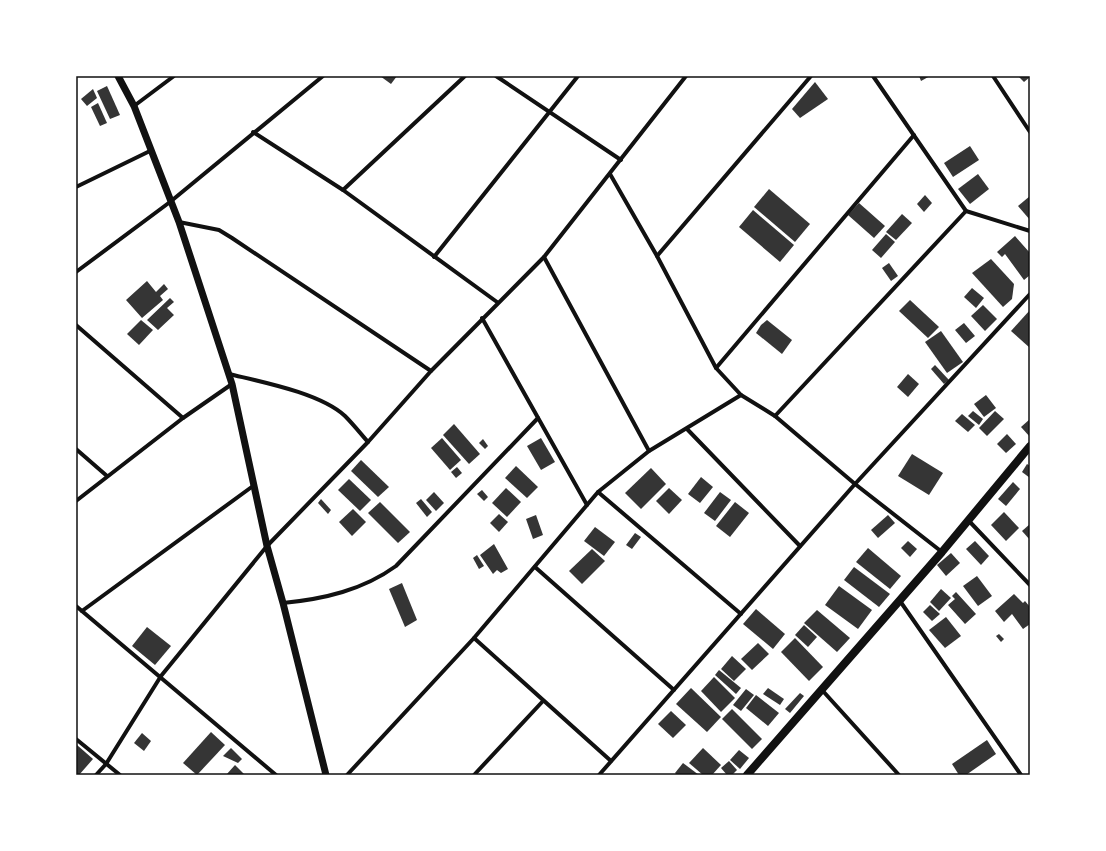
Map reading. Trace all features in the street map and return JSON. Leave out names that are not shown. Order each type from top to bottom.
[{"type":"main road","points":[[750,774],[942,552],[1030,446]]},
{"type":"street","points":[[118,76],[134,106],[179,222],[232,384],[267,546],[283,603],[326,775]]},
{"type":"street","points":[[134,106],[174,76]]},
{"type":"street","points":[[76,272],[170,202],[252,132],[323,76]]},
{"type":"street","points":[[343,190],[465,76]]},
{"type":"street","points":[[496,76],[621,160]]},
{"type":"street","points":[[434,257],[551,112],[578,76]]},
{"type":"street","points":[[96,775],[106,764],[161,676],[267,546],[368,442],[431,371],[497,302],[544,257],[686,76]]},
{"type":"street","points":[[657,256],[811,76]]},
{"type":"street","points":[[873,76],[966,211],[1030,231]]},
{"type":"street","points":[[993,76],[1030,132]]},
{"type":"street","points":[[252,132],[343,190],[497,302]]},
{"type":"street","points":[[716,368],[914,135]]},
{"type":"street","points":[[76,187],[152,150]]},
{"type":"street","points":[[610,174],[657,256],[716,368],[741,395],[775,416],[855,484],[942,552]]},
{"type":"street","points":[[775,416],[966,211]]},
{"type":"street","points":[[179,222],[219,230],[431,371]]},
{"type":"street","points":[[544,257],[649,452]]},
{"type":"street","points":[[599,775],[855,484],[1030,294]]},
{"type":"street","points":[[482,318],[586,505]]},
{"type":"street","points":[[76,325],[183,418]]},
{"type":"street","points":[[229,374],[292,390],[323,402],[344,415],[368,442]]},
{"type":"street","points":[[76,501],[183,418],[232,384]]},
{"type":"street","points":[[347,775],[474,638],[598,492],[649,452],[741,395]]},
{"type":"street","points":[[283,603],[316,600],[342,592],[371,582],[396,566],[538,418]]},
{"type":"street","points":[[687,429],[800,546]]},
{"type":"street","points":[[76,449],[107,476]]},
{"type":"street","points":[[82,611],[253,486]]},
{"type":"street","points":[[598,492],[741,614]]},
{"type":"street","points":[[968,521],[1030,585]]},
{"type":"street","points":[[535,567],[674,690]]},
{"type":"street","points":[[900,601],[1021,775]]},
{"type":"street","points":[[76,606],[161,676],[276,775]]},
{"type":"street","points":[[474,638],[611,761]]},
{"type":"street","points":[[822,689],[899,775]]},
{"type":"street","points":[[474,775],[544,701]]},
{"type":"street","points":[[76,738],[120,775]]},
{"type":"building","points":[[380,76],[397,76],[391,84]]},
{"type":"building","points":[[919,76],[930,76],[921,81]]},
{"type":"building","points":[[1018,76],[1030,76],[1030,77],[1024,82]]},
{"type":"building","points":[[815,82],[828,99],[800,118],[792,109]]},
{"type":"building","points":[[107,86],[120,115],[110,119],[97,91]]},
{"type":"building","points":[[93,89],[97,98],[87,106],[81,99]]},
{"type":"building","points":[[98,103],[107,123],[100,126],[91,107]]},
{"type":"building","points":[[970,146],[979,160],[953,177],[944,163]]},
{"type":"building","points":[[978,174],[989,189],[970,204],[958,189]]},
{"type":"building","points":[[769,189],[810,224],[795,242],[754,207]]},
{"type":"building","points":[[925,195],[932,203],[924,212],[917,204]]},
{"type":"building","points":[[1030,196],[1030,220],[1018,206]]},
{"type":"building","points":[[859,203],[885,226],[874,238],[848,215]]},
{"type":"building","points":[[753,210],[794,245],[780,262],[739,227]]},
{"type":"building","points":[[902,214],[912,223],[896,240],[886,232]]},
{"type":"building","points":[[886,234],[895,242],[881,258],[872,250]]},
{"type":"building","points":[[1015,236],[1030,253],[1030,275],[1024,280],[1005,254],[1002,257],[997,252]]},
{"type":"building","points":[[991,259],[1014,284],[1012,299],[1003,307],[972,273]]},
{"type":"building","points":[[889,263],[898,276],[891,281],[882,268]]},
{"type":"building","points":[[147,281],[156,292],[164,284],[168,289],[160,296],[163,300],[142,318],[126,300]]},
{"type":"building","points":[[972,288],[984,298],[976,308],[964,297]]},
{"type":"building","points":[[170,298],[174,302],[167,308],[174,315],[158,330],[147,320]]},
{"type":"building","points":[[910,300],[939,327],[928,338],[899,311]]},
{"type":"building","points":[[983,305],[997,319],[985,331],[971,316]]},
{"type":"building","points":[[1030,310],[1030,348],[1011,331]]},
{"type":"building","points":[[141,320],[153,330],[139,345],[127,334]]},
{"type":"building","points":[[767,320],[792,340],[782,354],[756,333],[761,325]]},
{"type":"building","points":[[964,323],[975,336],[966,343],[955,330]]},
{"type":"building","points":[[941,331],[963,362],[947,373],[925,342]]},
{"type":"building","points":[[935,365],[949,380],[944,384],[931,369]]},
{"type":"building","points":[[908,374],[919,384],[908,397],[897,387]]},
{"type":"building","points":[[986,395],[996,408],[984,417],[974,404]]},
{"type":"building","points":[[973,411],[983,419],[979,425],[968,416]]},
{"type":"building","points":[[995,411],[1004,419],[987,436],[979,428]]},
{"type":"building","points":[[962,414],[975,425],[968,432],[955,421]]},
{"type":"building","points":[[1030,419],[1030,437],[1021,427]]},
{"type":"building","points":[[454,424],[480,454],[469,464],[443,435]]},
{"type":"building","points":[[1007,434],[1016,444],[1006,453],[997,444]]},
{"type":"building","points":[[442,438],[461,460],[450,470],[431,448]]},
{"type":"building","points":[[541,438],[555,462],[541,470],[527,446]]},
{"type":"building","points":[[483,439],[488,446],[485,449],[479,443]]},
{"type":"building","points":[[912,454],[943,473],[929,495],[898,476]]},
{"type":"building","points":[[361,460],[389,487],[378,497],[351,471]]},
{"type":"building","points":[[1027,464],[1030,466],[1030,478],[1022,472]]},
{"type":"building","points":[[516,466],[538,487],[527,498],[505,478]]},
{"type":"building","points":[[457,467],[462,473],[456,478],[451,472]]},
{"type":"building","points":[[651,468],[666,484],[641,509],[625,493]]},
{"type":"building","points":[[701,477],[713,487],[700,503],[688,494]]},
{"type":"building","points":[[349,479],[371,500],[360,511],[338,490]]},
{"type":"building","points":[[1013,482],[1020,489],[1006,506],[998,499]]},
{"type":"building","points":[[506,488],[521,502],[507,517],[492,503]]},
{"type":"building","points":[[669,488],[682,500],[669,514],[656,501]]},
{"type":"building","points":[[482,490],[488,497],[484,501],[477,494]]},
{"type":"building","points":[[434,492],[444,503],[436,511],[426,500]]},
{"type":"building","points":[[720,492],[731,500],[715,521],[704,513]]},
{"type":"building","points":[[321,499],[331,510],[328,514],[318,503]]},
{"type":"building","points":[[421,499],[432,512],[427,517],[416,503]]},
{"type":"building","points":[[380,502],[410,532],[398,543],[368,513]]},
{"type":"building","points":[[735,502],[749,513],[730,537],[716,526]]},
{"type":"building","points":[[353,509],[366,522],[352,536],[339,522]]},
{"type":"building","points":[[1004,512],[1019,528],[1006,541],[991,525]]},
{"type":"building","points":[[499,514],[508,522],[499,532],[490,523]]},
{"type":"building","points":[[536,515],[543,535],[533,539],[526,519]]},
{"type":"building","points":[[888,515],[895,523],[878,538],[871,530]]},
{"type":"building","points":[[1030,524],[1030,540],[1022,531]]},
{"type":"building","points":[[595,527],[615,542],[604,556],[584,541]]},
{"type":"building","points":[[635,533],[641,537],[632,549],[626,545]]},
{"type":"building","points":[[908,541],[917,549],[910,557],[901,548]]},
{"type":"building","points":[[975,541],[989,556],[981,565],[966,549]]},
{"type":"building","points":[[494,544],[508,569],[501,573],[497,570],[493,574],[480,555]]},
{"type":"building","points":[[868,548],[901,576],[890,589],[856,562]]},
{"type":"building","points":[[592,549],[605,561],[582,584],[569,571]]},
{"type":"building","points":[[951,553],[960,563],[946,576],[937,565]]},
{"type":"building","points":[[477,555],[484,566],[479,569],[473,558]]},
{"type":"building","points":[[854,567],[890,594],[879,607],[844,580]]},
{"type":"building","points":[[977,576],[992,596],[978,606],[963,586]]},
{"type":"building","points":[[402,583],[417,620],[405,627],[389,589]]},
{"type":"building","points":[[839,586],[872,610],[858,629],[825,605]]},
{"type":"building","points":[[941,589],[951,598],[939,611],[930,602]]},
{"type":"building","points":[[956,592],[976,614],[965,624],[948,605],[955,599],[952,596]]},
{"type":"building","points":[[1014,594],[1023,603],[1025,601],[1030,607],[1030,624],[1023,629],[1012,614],[1004,622],[995,611]]},
{"type":"building","points":[[930,605],[940,614],[932,621],[923,612]]},
{"type":"building","points":[[756,609],[785,634],[773,649],[743,624]]},
{"type":"building","points":[[817,610],[850,638],[837,652],[804,623]]},
{"type":"building","points":[[946,617],[961,636],[945,648],[929,630]]},
{"type":"building","points":[[804,625],[817,637],[808,647],[795,635]]},
{"type":"building","points":[[147,627],[171,646],[155,665],[132,646]]},
{"type":"building","points":[[999,634],[1004,639],[1001,642],[996,636]]},
{"type":"building","points":[[795,638],[823,667],[809,681],[781,652]]},
{"type":"building","points":[[758,643],[769,654],[752,670],[741,659]]},
{"type":"building","points":[[732,656],[746,669],[734,681],[721,669]]},
{"type":"building","points":[[719,670],[741,688],[736,694],[715,675]]},
{"type":"building","points":[[714,677],[735,698],[721,712],[701,691]]},
{"type":"building","points":[[691,688],[721,717],[707,732],[676,704]]},
{"type":"building","points":[[768,688],[784,699],[780,705],[763,694]]},
{"type":"building","points":[[746,689],[754,695],[741,711],[733,705]]},
{"type":"building","points":[[800,693],[804,696],[790,713],[785,709]]},
{"type":"building","points":[[756,695],[779,713],[768,726],[746,708]]},
{"type":"building","points":[[732,709],[762,739],[752,749],[722,719]]},
{"type":"building","points":[[671,711],[686,725],[673,738],[658,724]]},
{"type":"building","points":[[211,732],[225,745],[197,775],[183,763]]},
{"type":"building","points":[[142,733],[151,741],[144,751],[134,743]]},
{"type":"building","points":[[987,740],[996,754],[966,775],[959,775],[952,764]]},
{"type":"building","points":[[77,745],[93,759],[79,775],[76,775]]},
{"type":"building","points":[[231,748],[242,759],[238,763],[223,756]]},
{"type":"building","points":[[703,748],[721,765],[712,775],[703,775],[689,763]]},
{"type":"building","points":[[739,750],[749,758],[740,769],[730,760]]},
{"type":"building","points":[[729,761],[737,770],[732,775],[727,775],[721,768]]},
{"type":"building","points":[[683,763],[699,775],[677,775],[675,773]]},
{"type":"building","points":[[235,765],[245,775],[226,775]]}]
